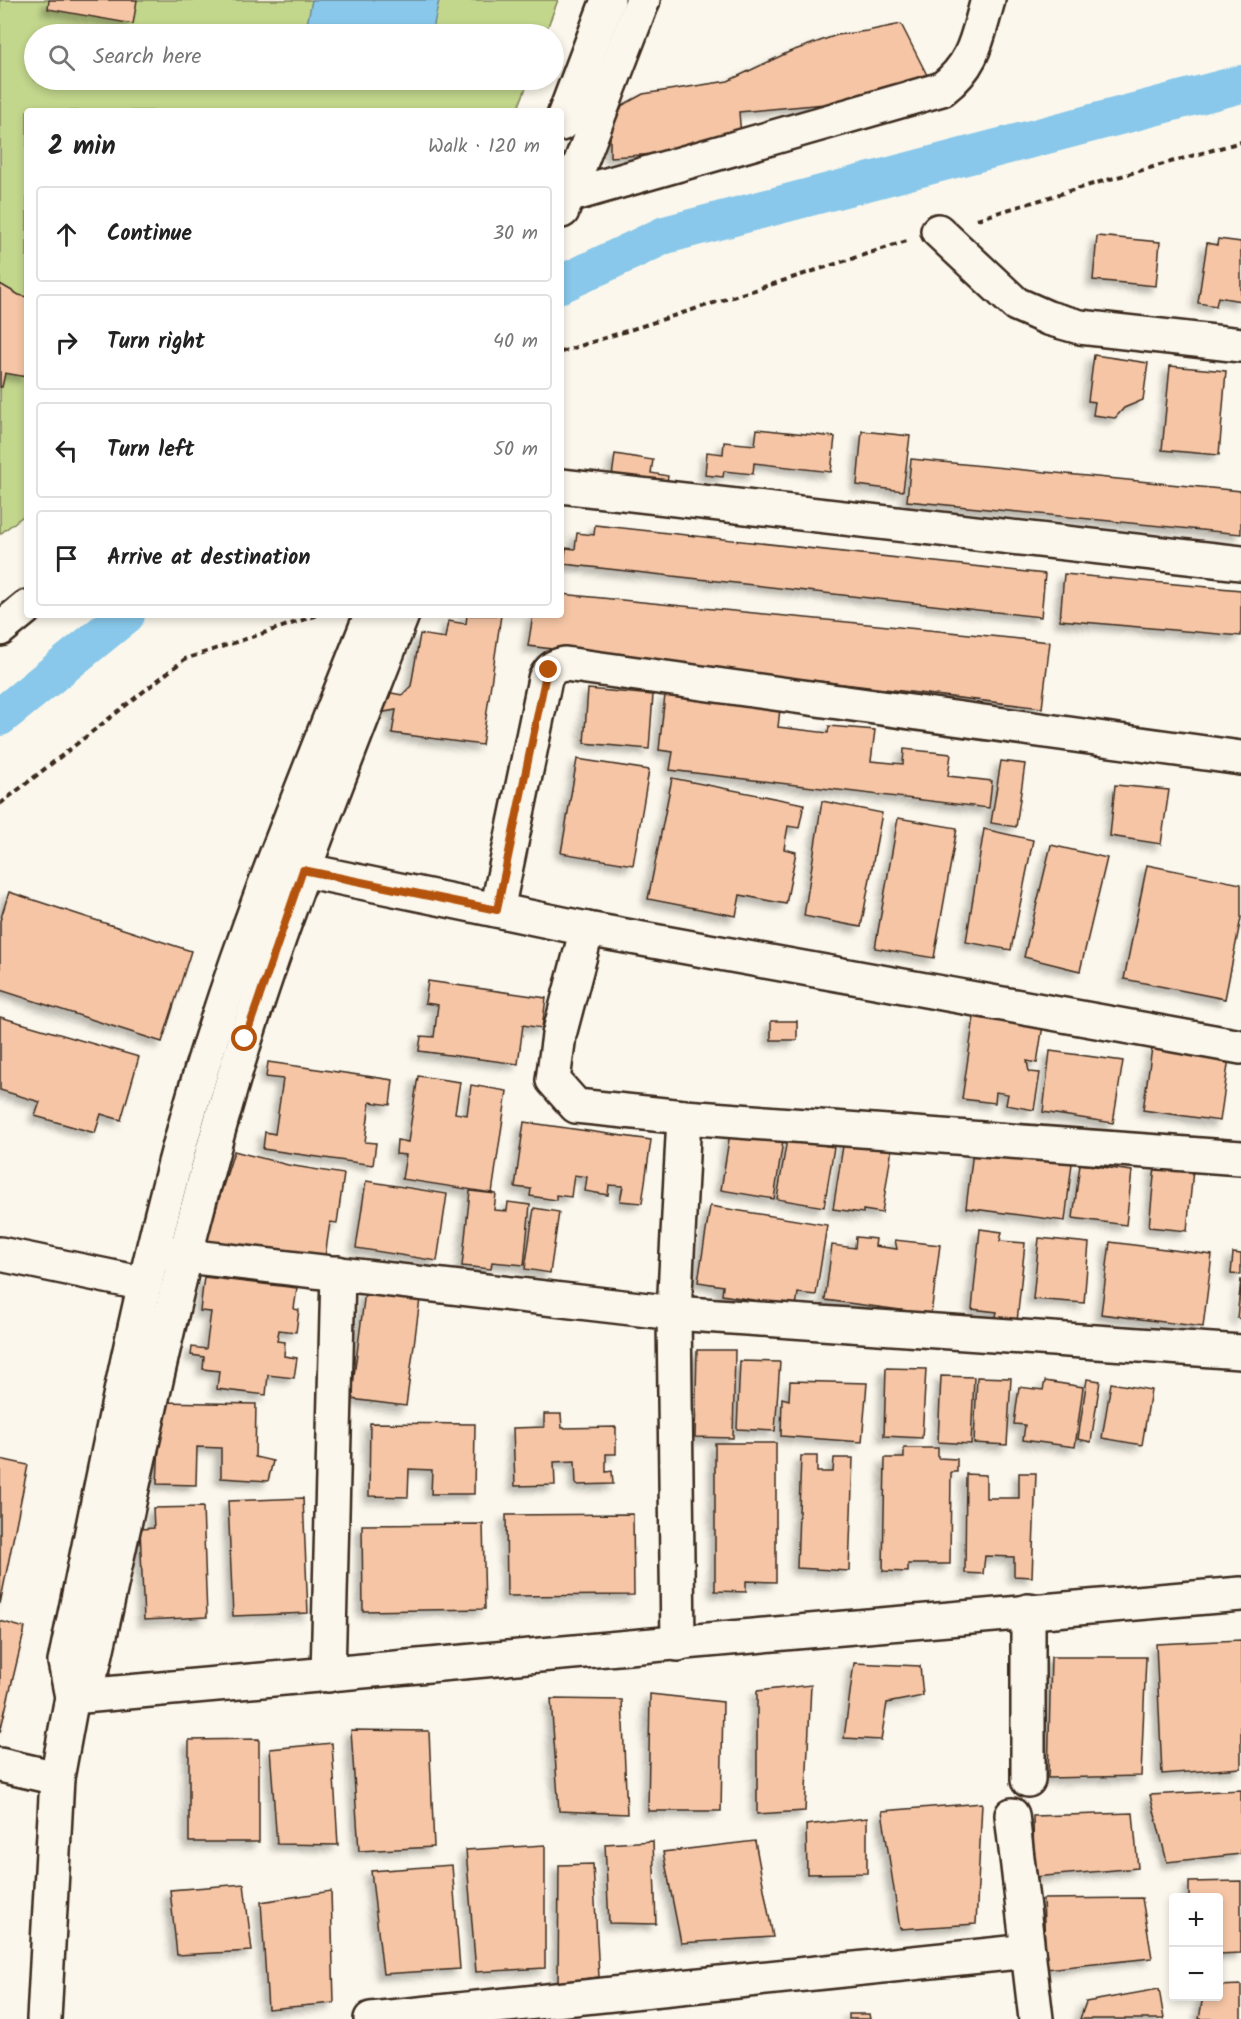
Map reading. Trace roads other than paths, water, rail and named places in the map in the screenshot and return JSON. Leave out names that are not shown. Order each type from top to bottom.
[{"type":"street","points":[[564,116],[608,0]]},
{"type":"street","points":[[564,198],[643,0]]},
{"type":"street","points":[[564,201],[942,89],[956,78],[968,62],[988,0]]},
{"type":"street","points":[[938,231],[1016,304],[1048,318],[1080,327],[1241,345]]},
{"type":"street","points":[[564,486],[1241,563]]},
{"type":"street","points":[[72,1696],[93,1667],[186,1256],[223,1113],[245,1039],[289,865],[370,618]]},
{"type":"street","points":[[44,2019],[57,1778],[72,1696],[65,1662],[152,1249],[202,1067],[289,865],[401,618]]},
{"type":"street","points":[[497,910],[545,679],[549,670],[555,666],[565,664],[1241,758]]},
{"type":"street","points":[[289,865],[587,928],[1241,1047]]},
{"type":"street","points":[[587,928],[559,1035],[553,1080],[576,1106],[684,1117],[1241,1158]]},
{"type":"street","points":[[678,1644],[674,1313],[684,1117]]},
{"type":"street","points":[[152,1249],[186,1256],[674,1313],[1241,1352]]},
{"type":"street","points":[[0,1254],[145,1284]]},
{"type":"street","points":[[328,1675],[338,1272]]},
{"type":"street","points":[[72,1696],[1241,1594]]},
{"type":"street","points":[[1028,1611],[1028,1780]]},
{"type":"street","points":[[0,1765],[57,1778]]},
{"type":"street","points":[[1012,1815],[1036,2019]]},
{"type":"street","points":[[371,2019],[1028,1951]]},
{"type":"water","points":[[312,0],[439,0],[434,24],[307,24]]},
{"type":"waterway","points":[[564,283],[665,235],[1241,84]]},
{"type":"waterway","points":[[0,717],[122,618]]}]
